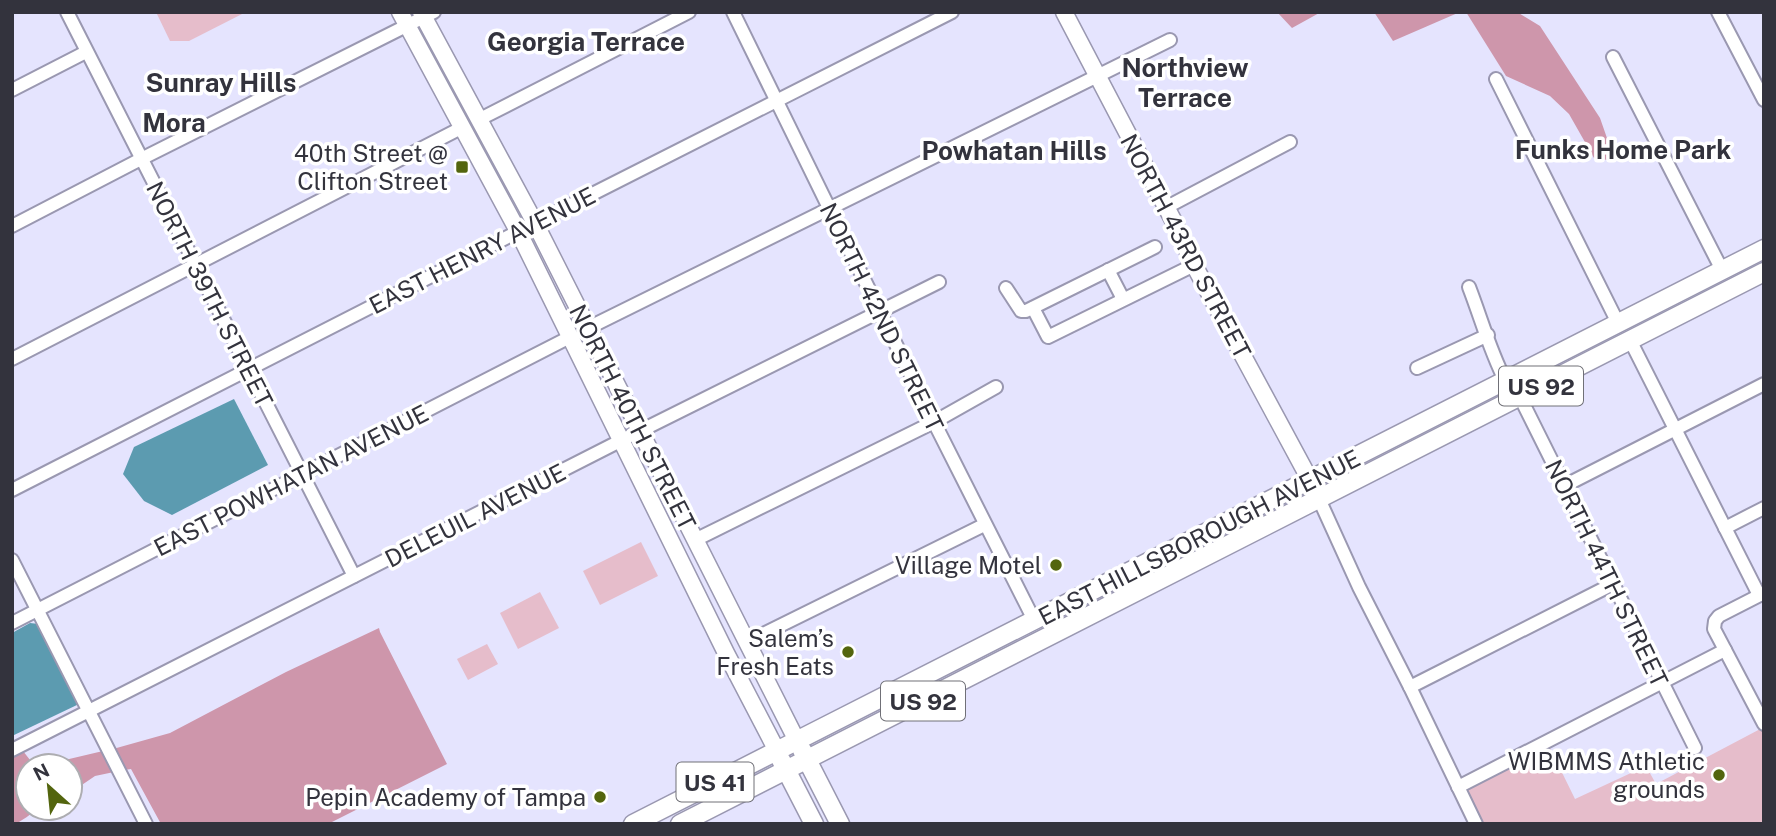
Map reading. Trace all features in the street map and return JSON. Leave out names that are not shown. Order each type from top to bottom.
[{"type":"main road","name":"NORTH 43RD STREET","points":[[1064,12],[1167,207],[1194,265],[1310,480]]},
{"type":"main road","name":"NORTH 40TH STREET","points":[[426,14],[535,223],[839,824]]},
{"type":"main road","name":"NORTH 40TH STREET","points":[[404,19],[518,231],[726,653],[814,824]]},
{"type":"main road","name":"EAST HILLSBOROUGH AVENUE","points":[[633,824],[1764,249]]},
{"type":"main road","name":"EAST HILLSBOROUGH AVENUE","points":[[680,824],[1761,272]]},
{"type":"main road","points":[[1319,499],[1321,484],[1335,477],[1339,466]]},
{"type":"main road","points":[[1289,514],[1294,498],[1307,491],[1310,480]]},
{"type":"street","name":"NORTH 39TH STREET","points":[[67,12],[354,576]]},
{"type":"street","points":[[480,119],[689,12]]},
{"type":"street","name":"NORTH 42ND STREET","points":[[733,12],[1034,620]]},
{"type":"street","name":"EAST HENRY AVENUE","points":[[12,490],[952,12]]},
{"type":"street","points":[[1718,12],[1764,100]]},
{"type":"street","points":[[12,226],[404,19],[426,14]]},
{"type":"street","points":[[588,328],[1170,40]]},
{"type":"street","points":[[12,90],[86,52]]},
{"type":"street","points":[[1613,57],[1722,270]]},
{"type":"street","points":[[1496,79],[1618,323]]},
{"type":"street","points":[[12,359],[463,127]]},
{"type":"street","points":[[1167,207],[1290,142]]},
{"type":"street","points":[[1006,288],[1021,311],[1026,312],[1155,247]]},
{"type":"street","points":[[1033,308],[1048,337],[1194,265]]},
{"type":"street","points":[[1108,270],[1123,299]]},
{"type":"street","name":"DELEUIL AVENUE","points":[[12,750],[939,282]]},
{"type":"street","points":[[1469,287],[1505,380]]},
{"type":"street","points":[[1418,368],[1488,335]]},
{"type":"street","name":"EAST POWHATAN AVENUE","points":[[12,623],[570,337]]},
{"type":"street","points":[[1630,340],[1761,594],[1719,616],[1714,629],[1764,724]]},
{"type":"street","points":[[1564,486],[1764,384]]},
{"type":"street","points":[[695,540],[934,422],[996,387]]},
{"type":"street","name":"NORTH 44TH STREET","points":[[1520,397],[1695,748]]},
{"type":"street","points":[[1319,499],[1359,587],[1476,824]]},
{"type":"street","points":[[1725,528],[1764,508]]},
{"type":"street","points":[[747,642],[985,524]]},
{"type":"street","points":[[12,559],[141,822]]},
{"type":"street","points":[[1410,687],[1613,583]]},
{"type":"street","points":[[1458,787],[1725,650]]},
{"type":"shaded area","points":[[156,12],[246,12],[189,41],[170,41]]},
{"type":"shaded area","points":[[1277,12],[1321,12],[1292,28]]},
{"type":"shaded area","points":[[1374,12],[1460,12],[1393,41]]},
{"type":"shaded area","points":[[1466,12],[1517,12],[1540,26],[1600,118],[1615,161],[1594,158],[1569,114],[1550,96],[1506,76]]},
{"type":"shaded area","points":[[641,542],[658,576],[600,605],[583,571]]},
{"type":"shaded area","points":[[540,592],[559,628],[518,649],[500,613]]},
{"type":"shaded area","points":[[379,628],[447,764],[328,824],[161,824],[131,769],[124,770],[113,749],[170,733],[286,672]]},
{"type":"shaded area","points":[[487,644],[498,664],[468,680],[457,659]]},
{"type":"shaded area","name":"WIBMMS Athletic grounds","points":[[1764,727],[1764,824],[1476,824],[1458,787],[1547,742],[1575,799],[1646,766],[1656,784]]},
{"type":"shaded area","points":[[103,751],[114,772],[95,776],[84,783],[84,755]]},
{"type":"shaded area","points":[[14,756],[14,822],[19,822],[12,824]]},
{"type":"water","points":[[234,399],[268,465],[172,515],[144,501],[123,474],[134,447]]},
{"type":"water","points":[[30,623],[39,624],[79,704],[12,736],[12,633]]},
{"type":"place","name":"40th Street @ Clifton Street","points":[[462,167]]},
{"type":"place","name":"Village Motel","points":[[1056,565]]},
{"type":"place","name":"Salem’s Fresh Eats","points":[[848,652]]},
{"type":"place","name":"WIBMMS Athletic grounds","points":[[1719,775]]},
{"type":"place","name":"Pepin Academy of Tampa","points":[[600,797]]},
{"type":"district","name":"Georgia Terrace","points":[[586,41]]},
{"type":"district","name":"Sunray Hills","points":[[221,82]]},
{"type":"district","name":"Northview Terrace","points":[[1185,82]]},
{"type":"district","name":"Mora","points":[[174,122]]},
{"type":"district","name":"Funks Home Park","points":[[1623,149]]},
{"type":"district","name":"Powhatan Hills","points":[[1014,150]]}]
